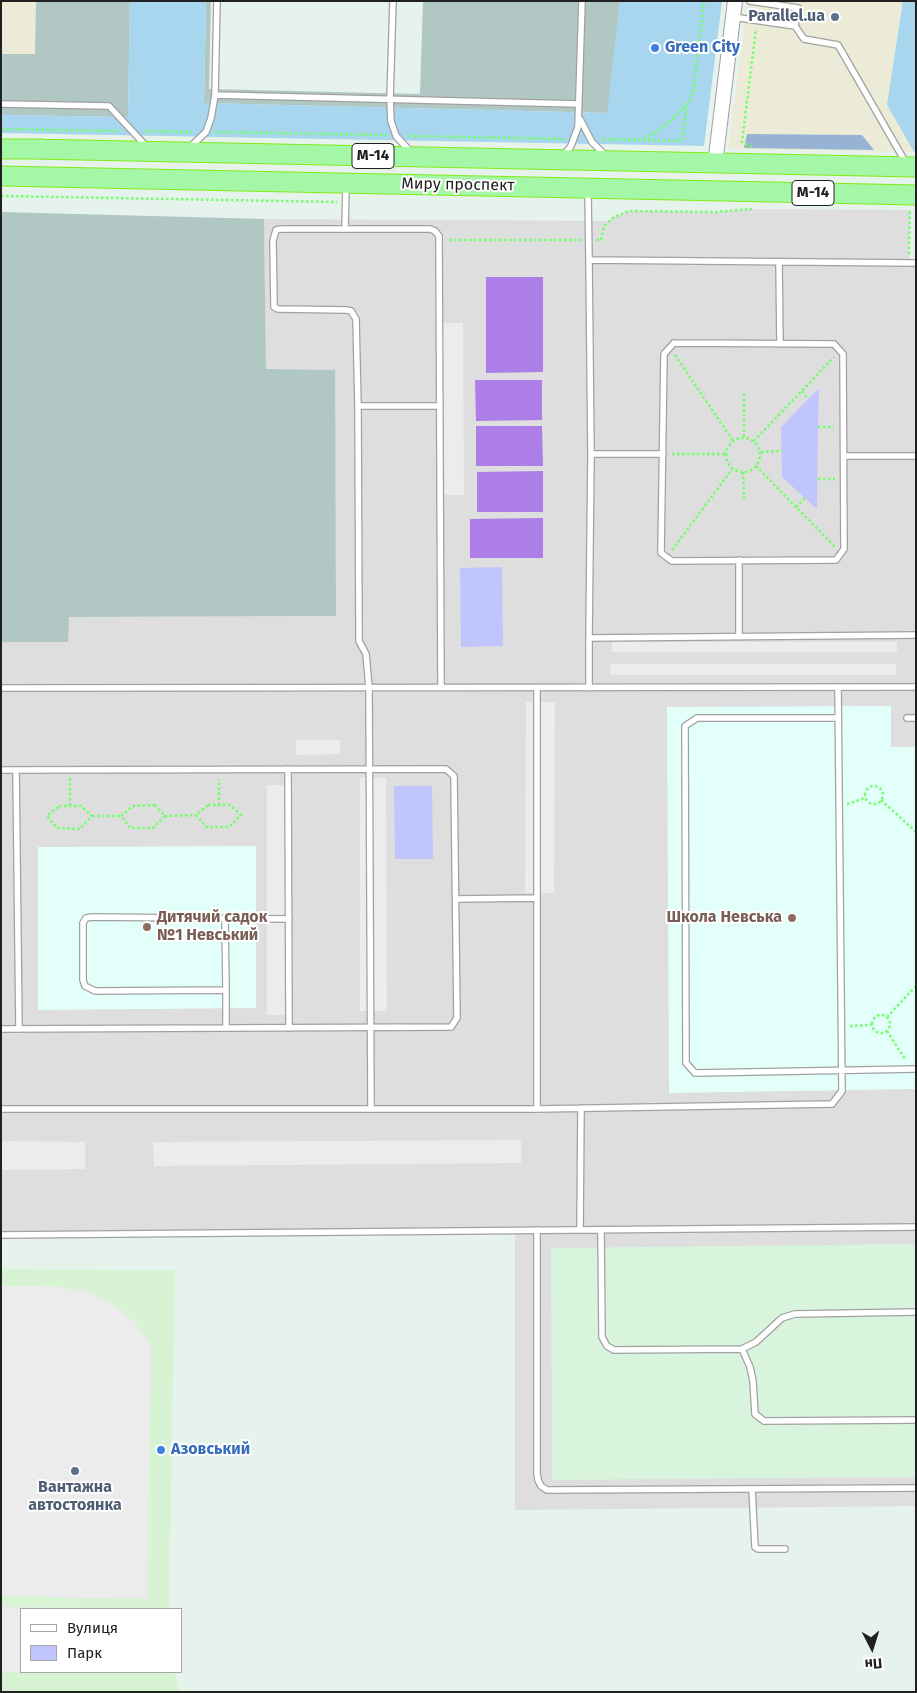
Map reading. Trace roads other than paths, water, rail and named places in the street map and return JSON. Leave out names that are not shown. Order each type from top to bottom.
[{"type":"highway","name":"Миру проспект","points":[[1,148],[912,167]]},
{"type":"highway","points":[[31,176],[32,149]]},
{"type":"highway","points":[[711,191],[714,164]]},
{"type":"highway","name":"Миру проспект","points":[[1,176],[711,191],[913,202]]},
{"type":"street","points":[[714,164],[735,1]]},
{"type":"lane","points":[[179,152],[194,144],[206,132],[211,118],[215,95],[217,1]]},
{"type":"lane","points":[[393,1],[390,99],[392,121],[396,136],[406,148],[420,157]]},
{"type":"lane","points":[[557,160],[565,154],[574,139],[578,127],[582,1]]},
{"type":"lane","points":[[750,1],[798,8],[795,26],[804,39],[838,45],[912,167]]},
{"type":"lane","points":[[733,17],[795,26]]},
{"type":"lane","points":[[215,95],[579,104]]},
{"type":"lane","points":[[1,104],[109,106],[151,152]]},
{"type":"lane","points":[[579,117],[590,139],[602,153],[614,161]]},
{"type":"lane","points":[[345,229],[346,183]]},
{"type":"lane","points":[[588,188],[591,454],[589,688]]},
{"type":"lane","points":[[371,1109],[369,688],[366,654],[359,640],[358,406],[355,315],[346,310],[278,309],[274,307],[273,241],[276,230],[430,229],[435,231],[439,240],[441,688]]},
{"type":"lane","points":[[589,260],[912,263]]},
{"type":"lane","points":[[779,262],[780,344]]},
{"type":"lane","points":[[674,343],[780,344],[834,344],[843,354],[844,549],[836,560],[672,561],[661,553],[664,354],[674,343]]},
{"type":"lane","points":[[358,406],[440,406]]},
{"type":"lane","points":[[591,454],[663,454]]},
{"type":"lane","points":[[844,456],[916,456]]},
{"type":"lane","points":[[739,560],[739,637]]},
{"type":"lane","points":[[589,638],[916,635]]},
{"type":"lane","points":[[1,1108],[537,1109],[832,1104],[842,1091],[838,687]]},
{"type":"lane","points":[[1,688],[916,687]]},
{"type":"lane","points":[[537,688],[537,1109]]},
{"type":"lane","points":[[838,718],[697,718],[685,726],[686,1063],[695,1073],[914,1069]]},
{"type":"lane","points":[[907,718],[916,718]]},
{"type":"lane","points":[[288,769],[289,1028]]},
{"type":"lane","points":[[1,770],[446,769],[454,776],[457,1018],[451,1028],[1,1029]]},
{"type":"lane","points":[[16,770],[19,1029]]},
{"type":"lane","points":[[456,899],[537,898]]},
{"type":"lane","points":[[226,990],[95,991],[85,986],[82,980],[83,923],[86,918],[92,917],[289,919]]},
{"type":"lane","points":[[225,918],[226,1028]]},
{"type":"lane","points":[[580,1230],[581,1108]]},
{"type":"lane","points":[[1,1235],[916,1227]]},
{"type":"lane","points":[[537,1230],[537,1473],[541,1486],[547,1490],[916,1488]]},
{"type":"lane","points":[[601,1230],[602,1337],[608,1346],[614,1350],[742,1349],[756,1342],[782,1318],[795,1314],[916,1312]]},
{"type":"lane","points":[[742,1349],[750,1367],[753,1381],[755,1414],[764,1421],[916,1420]]},
{"type":"lane","points":[[752,1489],[755,1547],[758,1549],[785,1549]]},
{"type":"place","name":"Parallel.ua","points":[[835,17]]},
{"type":"place","name":"Green City","points":[[655,48]]},
{"type":"place","name":"Школа Невська","points":[[792,918]]},
{"type":"place","name":"Дитячий садок №1 Невський","points":[[147,927]]},
{"type":"place","name":"Азовський","points":[[161,1450]]},
{"type":"place","name":"Вантажна автостоянка","points":[[75,1471]]}]
